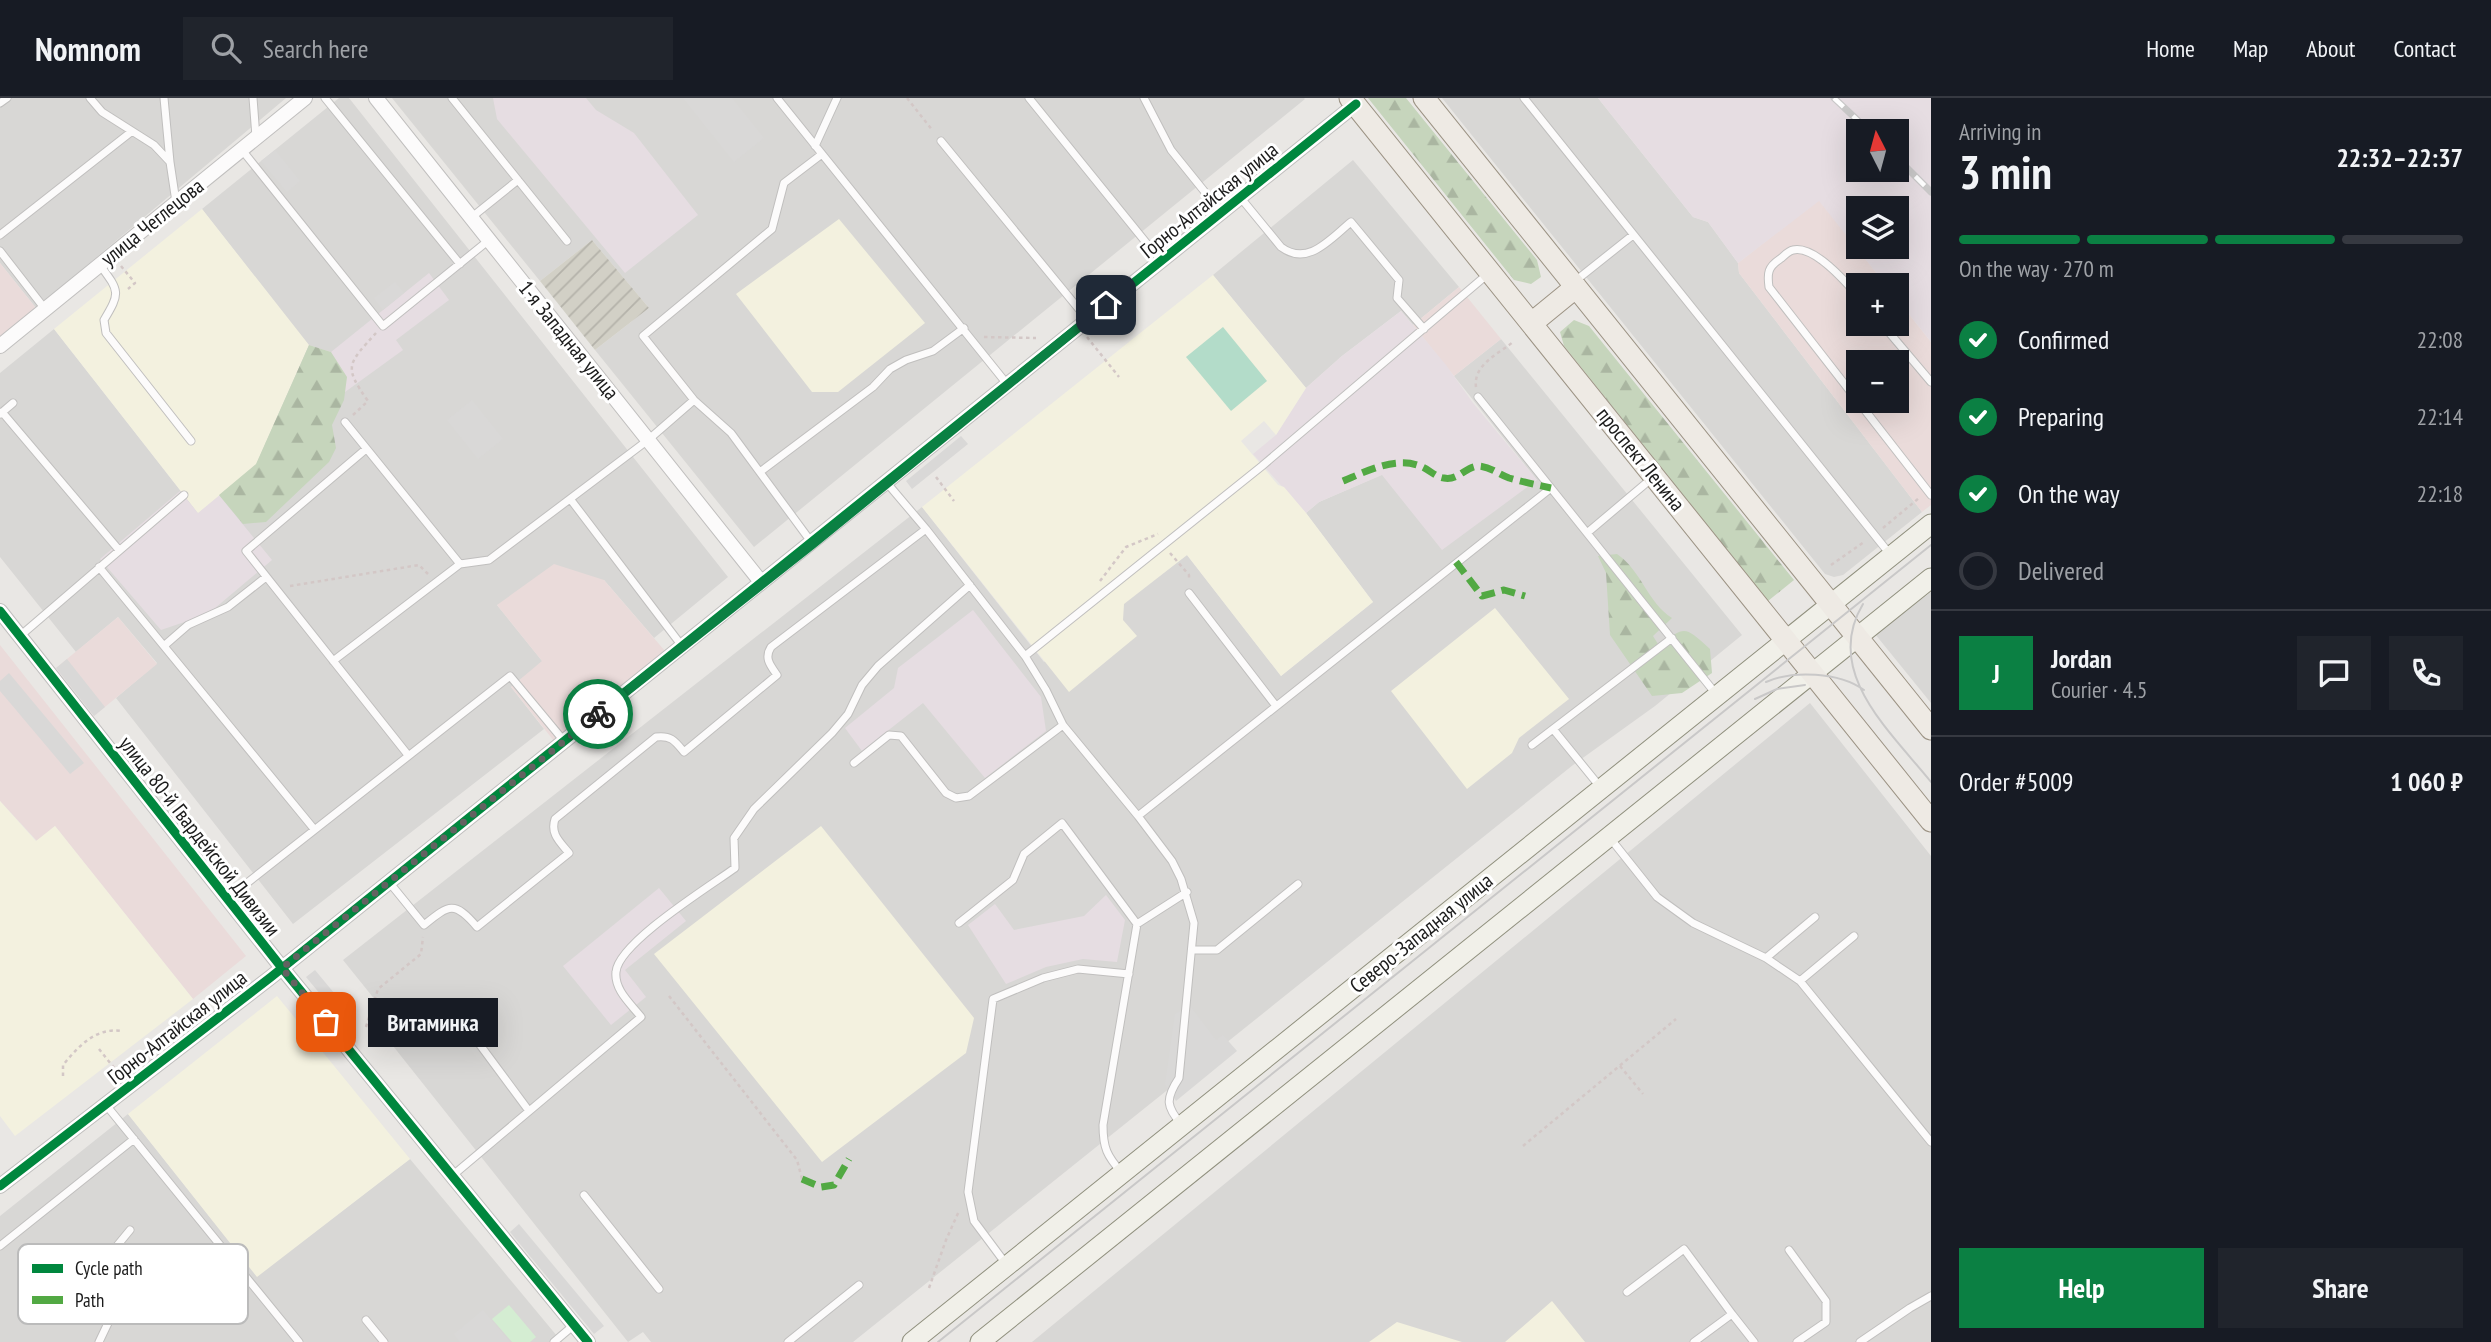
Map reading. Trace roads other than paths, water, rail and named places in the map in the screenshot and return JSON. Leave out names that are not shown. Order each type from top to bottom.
[{"type":"main road","points":[[1424,98],[1931,729]]},
{"type":"main road","name":"проспект Ленина","points":[[1353,101],[1931,821]]},
{"type":"main road","points":[[1532,323],[1575,285]]},
{"type":"main road","name":"Северо-Западная улица","points":[[912,1342],[1931,524]]},
{"type":"main road","name":"Северо-Западная улица","points":[[981,1342],[1931,579]]},
{"type":"street","name":"улица Чеглецова","points":[[0,346],[305,98]]},
{"type":"street","name":"1-я Западная улица","points":[[376,98],[761,582]]},
{"type":"street","name":"Горно-Алтайская улица","points":[[0,1186],[282,968],[761,582],[813,544],[1222,212],[1353,101]]},
{"type":"street","name":"улица 80-й Гвардейской Дивизии","points":[[0,611],[282,968],[588,1342]]},
{"type":"lane","points":[[0,103],[6,98]]},
{"type":"lane","points":[[90,98],[102,112],[154,145],[170,162]]},
{"type":"lane","points":[[164,98],[176,203]]},
{"type":"lane","points":[[253,98],[256,138]]},
{"type":"lane","points":[[325,98],[460,264]]},
{"type":"lane","points":[[452,98],[567,241]]},
{"type":"lane","points":[[777,98],[1007,384]]},
{"type":"lane","points":[[815,146],[837,98]]},
{"type":"lane","points":[[1029,98],[1161,261]]},
{"type":"lane","points":[[1143,98],[1171,150],[1222,212]]},
{"type":"lane","points":[[1524,98],[1891,556]]},
{"type":"lane","points":[[0,236],[131,132]]},
{"type":"lane","points":[[941,141],[1088,320]]},
{"type":"lane","points":[[242,149],[383,326],[489,240]]},
{"type":"lane","points":[[813,544],[731,433],[694,400],[643,335],[772,229],[784,183],[822,154]]},
{"type":"lane","points":[[471,218],[518,180]]},
{"type":"lane","points":[[1240,197],[1281,247],[1302,256],[1315,251],[1351,222],[1399,280],[1398,298],[1424,329]]},
{"type":"lane","points":[[1575,285],[1633,235]]},
{"type":"lane","points":[[1846,281],[1806,251],[1791,250],[1768,270],[1769,287],[1931,495]]},
{"type":"lane","points":[[0,251],[44,309]]},
{"type":"lane","points":[[99,265],[117,287],[117,298],[104,320],[106,333],[191,441]]},
{"type":"lane","points":[[1025,656],[1262,466],[1490,272]]},
{"type":"lane","points":[[760,472],[873,387],[890,369],[906,360],[933,351],[964,328]]},
{"type":"lane","points":[[1892,336],[1931,382]]},
{"type":"lane","points":[[1478,397],[1718,695]]},
{"type":"lane","points":[[333,661],[460,564],[489,560],[648,440],[694,400]]},
{"type":"lane","points":[[13,403],[1,413],[118,550]]},
{"type":"lane","points":[[345,422],[460,564]]},
{"type":"lane","points":[[366,449],[246,551],[408,755]]},
{"type":"lane","points":[[1587,533],[1655,476]]},
{"type":"lane","points":[[887,483],[1025,656],[1063,725],[1139,816],[1172,861],[1187,892],[1194,923],[1193,950],[1179,1078],[1169,1102],[1170,1111],[1182,1125]]},
{"type":"lane","points":[[1139,816],[1551,488]]},
{"type":"lane","points":[[20,636],[184,495]]},
{"type":"lane","points":[[571,500],[682,646]]},
{"type":"lane","points":[[389,882],[424,925],[444,909],[451,907],[462,909],[477,927],[569,853],[555,836],[552,827],[555,819],[656,737],[674,739],[684,752],[776,675],[768,662],[767,653],[771,647],[926,529]]},
{"type":"lane","points":[[99,567],[314,829]]},
{"type":"lane","points":[[165,645],[188,625],[228,607],[267,577]]},
{"type":"lane","points":[[452,1176],[641,1017],[617,986],[616,971],[622,954],[657,924],[736,868],[734,838],[754,809],[832,733],[848,714],[862,685],[878,666],[970,585]]},
{"type":"lane","points":[[1189,593],[1276,706]]},
{"type":"lane","points":[[1532,745],[1672,638]]},
{"type":"lane","points":[[227,899],[510,677],[564,741]]},
{"type":"lane","points":[[854,763],[889,735],[901,736],[946,793],[956,798],[969,796],[1063,725]]},
{"type":"lane","points":[[1553,729],[1601,788]]},
{"type":"lane","points":[[959,923],[1013,880],[1024,853],[1062,823],[1137,924],[1103,1125],[1106,1151],[1122,1173]]},
{"type":"lane","points":[[1609,837],[1657,897],[1693,923],[1766,958],[1800,981],[1931,1142]]},
{"type":"lane","points":[[1193,950],[1217,950],[1298,884]]},
{"type":"lane","points":[[1137,924],[1187,892]]},
{"type":"lane","points":[[1766,958],[1815,917]]},
{"type":"lane","points":[[1800,981],[1854,936]]},
{"type":"lane","points":[[1007,1265],[974,1221],[968,1192],[993,999],[1043,978],[1078,968],[1129,974]]},
{"type":"lane","points":[[463,1022],[529,1111]]},
{"type":"lane","points":[[106,1105],[219,1244]]},
{"type":"lane","points":[[0,1246],[134,1139]]},
{"type":"lane","points":[[584,1195],[659,1289]]},
{"type":"lane","points":[[118,1244],[130,1230]]},
{"type":"lane","points":[[1627,1292],[1684,1249],[1754,1342]]},
{"type":"lane","points":[[1789,1250],[1826,1301],[1826,1322],[1797,1342]]},
{"type":"lane","points":[[248,1279],[299,1342]]},
{"type":"lane","points":[[788,1342],[859,1285]]},
{"type":"lane","points":[[1860,1342],[1931,1296]]},
{"type":"lane","points":[[1694,1342],[1732,1314]]},
{"type":"lane","points":[[366,1320],[384,1342]]},
{"type":"lane","points":[[99,1342],[108,1324]]},
{"type":"lane","points":[[554,1342],[574,1325]]},
{"type":"tram line","points":[[938,1342],[1931,545]]},
{"type":"tram line","points":[[1863,604],[1853,629],[1851,653],[1856,677],[1881,722],[1931,782]]},
{"type":"tram line","points":[[1766,682],[1789,676],[1829,676],[1864,690]]},
{"type":"tram line","points":[[1755,699],[1777,689],[1805,685]]},
{"type":"railway","points":[[1834,98],[1856,119]]},
{"type":"railway","points":[[1909,170],[1931,192]]},
{"type":"place","name":"Витаминка","points":[[326,1022]]}]
